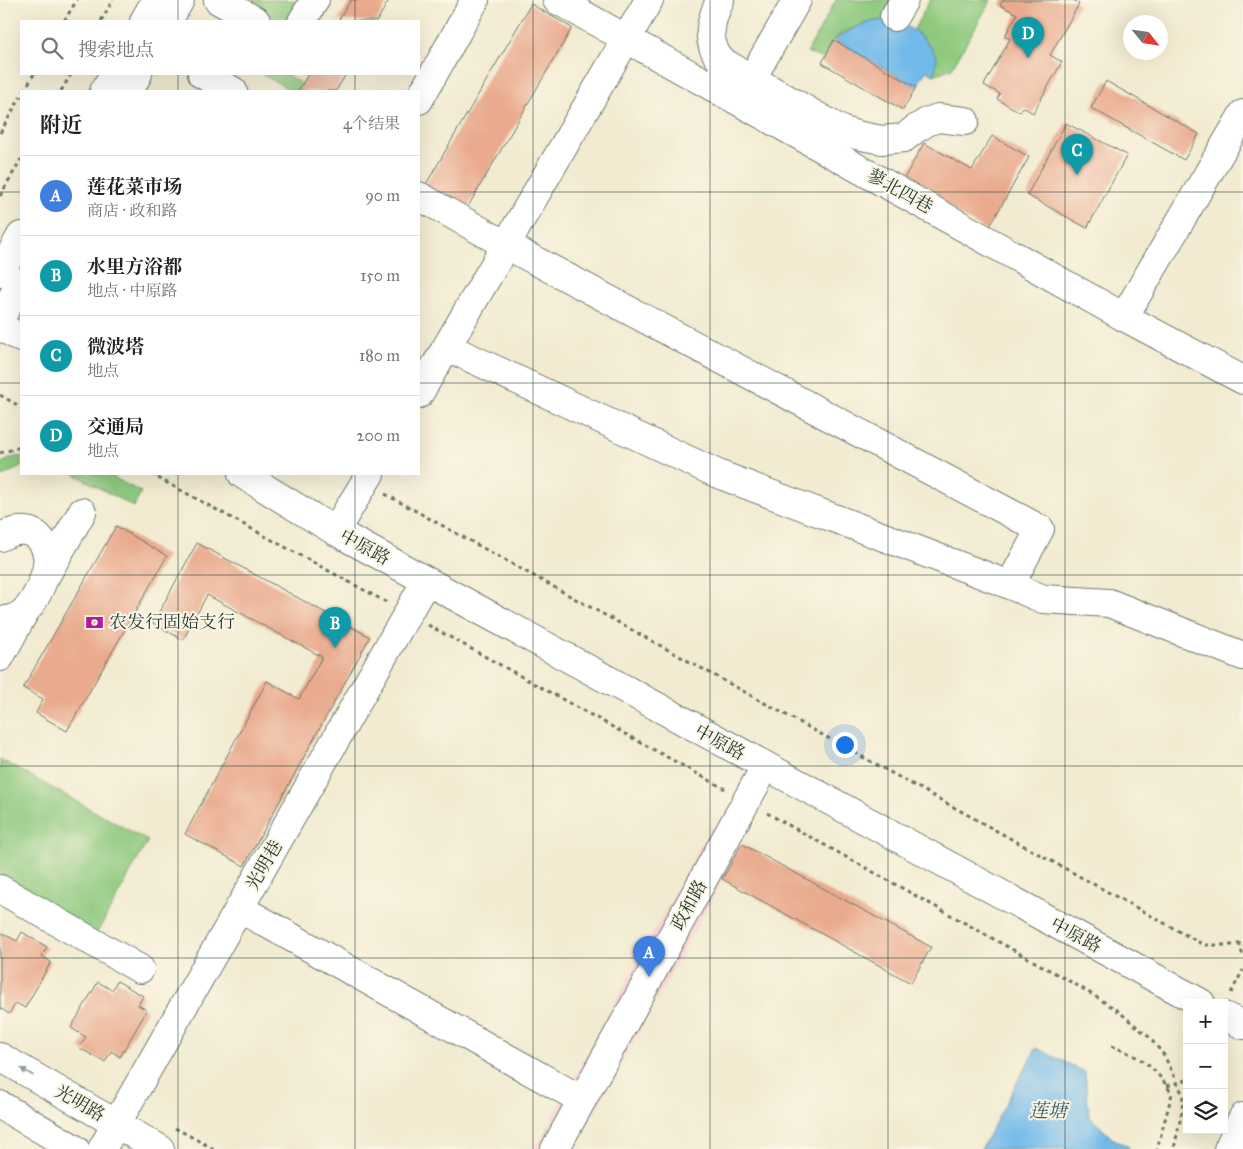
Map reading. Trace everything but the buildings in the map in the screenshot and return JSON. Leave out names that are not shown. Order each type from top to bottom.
[{"type":"main road","points":[[145,20],[156,0]]},
{"type":"main road","points":[[169,20],[180,0]]},
{"type":"main road","points":[[218,0],[254,20]]},
{"type":"main road","points":[[303,20],[315,0]]},
{"type":"main road","points":[[420,98],[475,0]]},
{"type":"main road","name":"蓼北四巷","points":[[558,0],[1124,317],[1243,380]]},
{"type":"main road","points":[[420,392],[649,0]]},
{"type":"main road","points":[[720,0],[710,26],[714,51],[721,61],[842,130],[882,140],[904,138],[920,126],[938,118],[965,121]]},
{"type":"main road","points":[[752,78],[797,0]]},
{"type":"main road","points":[[105,90],[113,75]]},
{"type":"main road","points":[[130,90],[137,75]]},
{"type":"main road","points":[[204,75],[231,90]]},
{"type":"main road","points":[[1124,317],[1243,114]]},
{"type":"main road","points":[[420,197],[506,245],[1040,529],[1010,585]]},
{"type":"main road","points":[[0,272],[20,238]]},
{"type":"main road","points":[[0,319],[20,284]]},
{"type":"main road","points":[[0,326],[20,337]]},
{"type":"main road","points":[[447,347],[718,474],[1043,599],[1109,603],[1243,656]]},
{"type":"main road","name":"中原路","points":[[244,475],[335,531],[1194,999]]},
{"type":"main road","points":[[335,531],[368,478]]},
{"type":"main road","points":[[0,657],[82,512]]},
{"type":"main road","points":[[0,538],[11,532],[23,530],[36,534],[44,546],[47,556],[47,568],[43,581]]},
{"type":"main road","name":"光明巷","points":[[102,1149],[426,580]]},
{"type":"main road","points":[[0,620],[18,616],[26,611]]},
{"type":"main road","name":"政和路","points":[[555,1149],[765,766]]},
{"type":"main road","points":[[0,889],[140,969]]},
{"type":"main road","points":[[239,908],[582,1100]]},
{"type":"main road","points":[[1228,1009],[1243,1025]]},
{"type":"main road","name":"光明路","points":[[0,1057],[160,1149]]},
{"type":"main road","points":[[0,1105],[75,1149]]},
{"type":"main road","points":[[1228,1149],[1243,1118]]},
{"type":"path","points":[[65,20],[77,0]]},
{"type":"path","points":[[102,20],[113,0]]},
{"type":"path","points":[[25,90],[33,75]]},
{"type":"path","points":[[61,90],[70,75]]},
{"type":"path","points":[[0,133],[20,98]]},
{"type":"path","points":[[0,196],[20,161]]},
{"type":"path","points":[[0,395],[20,406]]},
{"type":"path","points":[[0,454],[20,447]]},
{"type":"path","points":[[153,475],[746,800],[1080,987],[1117,1010],[1149,1037],[1164,1055],[1178,1082],[1183,1095],[1182,1111],[1174,1149]]},
{"type":"path","points":[[368,478],[1204,945],[1235,944],[1241,942],[1243,956]]},
{"type":"path","points":[[1228,1003],[1243,970]]},
{"type":"path","points":[[1111,1046],[1136,1055],[1158,1073],[1172,1094],[1157,1149]]},
{"type":"path","points":[[1167,1086],[1183,1081]]},
{"type":"shaded area","points":[[711,827],[742,844],[574,1149],[535,1149]]},
{"type":"green space","points":[[253,0],[305,0],[294,20],[279,20],[251,4]]},
{"type":"green space","points":[[836,0],[892,0],[882,20],[842,33],[833,41],[823,59],[807,52]]},
{"type":"green space","points":[[930,0],[991,0],[952,68],[934,75],[935,62],[933,56],[927,44],[914,29]]},
{"type":"green space","points":[[264,75],[287,75],[302,84],[299,90],[290,90]]},
{"type":"green space","points":[[20,456],[20,467],[0,477],[0,464],[11,458]]},
{"type":"green space","points":[[76,475],[109,475],[141,492],[134,507]]},
{"type":"green space","points":[[0,759],[148,841],[96,935],[0,882]]},
{"type":"water","points":[[882,20],[908,27],[925,41],[937,56],[934,75],[926,71],[916,87],[834,40],[857,27]]},
{"type":"water","name":"莲塘","points":[[1036,1048],[1085,1072],[1089,1116],[1112,1138],[1129,1147],[1128,1149],[981,1149]]},
{"type":"place","name":"交通局","points":[[1028,58]]},
{"type":"place","name":"微波塔","points":[[1077,175]]},
{"type":"place","name":"农发行固始支行","points":[[95,622]]},
{"type":"place","name":"水里方浴都","points":[[335,648]]},
{"type":"place","name":"莲花菜市场","points":[[649,977]]}]
